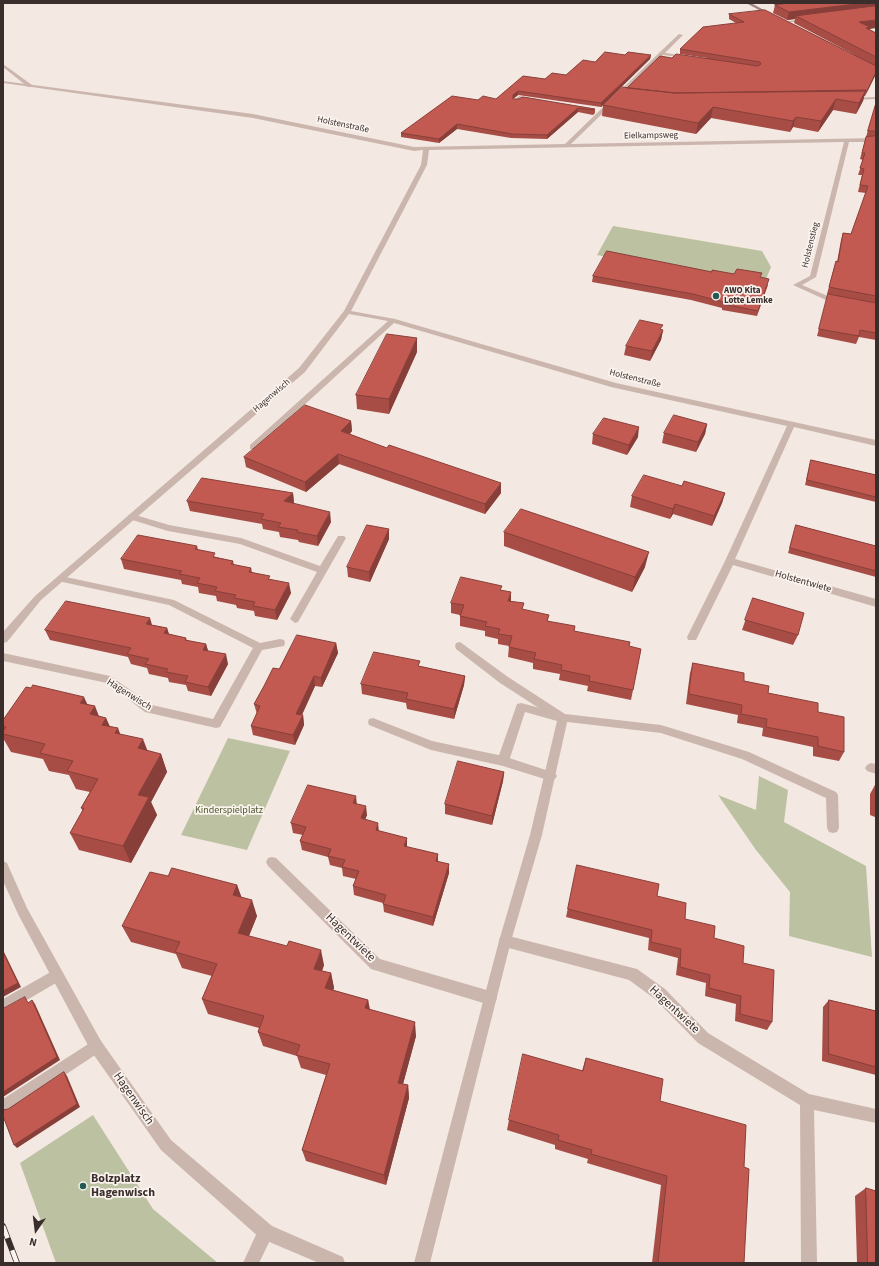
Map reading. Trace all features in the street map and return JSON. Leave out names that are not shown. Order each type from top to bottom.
[{"type":"street","points":[[748,3],[792,26]]},
{"type":"street","points":[[785,22],[815,18]]},
{"type":"street","points":[[566,146],[681,35]]},
{"type":"street","points":[[662,53],[692,58]]},
{"type":"street","points":[[3,65],[30,86]]},
{"type":"street","points":[[3,74],[10,70]]},
{"type":"street","name":"Holstenstraße","points":[[3,82],[253,116],[402,148],[426,149]]},
{"type":"street","points":[[620,95],[628,96]]},
{"type":"street","points":[[516,101],[520,97],[543,101]]},
{"type":"street","points":[[845,99],[876,98]]},
{"type":"street","points":[[595,110],[603,111]]},
{"type":"street","name":"Holstenstieg","points":[[847,140],[812,277],[796,285],[828,299],[848,302]]},
{"type":"street","name":"Eielkampsweg","points":[[426,149],[876,140]]},
{"type":"street","points":[[347,312],[424,165],[426,149]]},
{"type":"street","name":"Holstenstraße","points":[[347,312],[393,320],[614,385],[876,443]]},
{"type":"street","name":"Hagenwisch","points":[[3,639],[38,598],[302,370],[347,312]]},
{"type":"street","points":[[253,447],[393,320]]},
{"type":"street","points":[[692,637],[730,561],[791,425]]},
{"type":"street","points":[[132,517],[168,528],[241,541],[323,571]]},
{"type":"street","points":[[295,619],[341,538]]},
{"type":"street","name":"Holstentwiete","points":[[730,561],[876,603]]},
{"type":"street","points":[[61,579],[171,602],[258,647],[280,643]]},
{"type":"street","points":[[460,646],[504,680],[563,718]]},
{"type":"street","name":"Hagenwisch","points":[[3,657],[110,680],[149,709],[216,724],[258,647]]},
{"type":"street","points":[[503,761],[521,707],[563,718],[661,729],[745,755],[832,795],[833,828]]},
{"type":"street","points":[[422,1263],[505,940],[551,776],[563,718]]},
{"type":"street","points":[[372,722],[431,745],[503,761],[551,776]]},
{"type":"street","name":"Hagentwiete","points":[[272,862],[376,964],[490,998]]},
{"type":"street","name":"Hagenwisch","points":[[3,866],[23,912],[41,942],[56,975],[96,1046],[166,1145],[266,1232],[337,1263]]},
{"type":"street","name":"Hagentwiete","points":[[505,940],[632,974],[660,994],[703,1038],[807,1101],[876,1116]]},
{"type":"street","points":[[3,1007],[56,975]]},
{"type":"street","points":[[6,1106],[96,1046]]},
{"type":"street","points":[[807,1101],[809,1263]]},
{"type":"street","points":[[251,1263],[266,1232]]},
{"type":"green space","points":[[613,226],[762,251],[771,267],[766,279],[733,280],[597,255]]},
{"type":"green space","name":"Kinderspielplatz","points":[[228,738],[290,751],[247,850],[181,835]]},
{"type":"green space","points":[[759,776],[788,790],[784,822],[866,866],[872,957],[789,936],[790,892],[756,850],[718,795],[756,810]]},
{"type":"green space","name":"Bolzplatz Hagenwisch","points":[[93,1115],[153,1209],[218,1263],[56,1263],[20,1163]]},
{"type":"building","points":[[789,3],[864,3],[789,12],[775,5]]},
{"type":"building","points":[[876,6],[876,20],[859,22],[870,27],[866,28],[876,33],[876,57],[796,16]]},
{"type":"building","points":[[765,10],[876,66],[876,72],[867,91],[675,93],[627,88],[660,56],[672,58],[676,54],[758,66],[761,64],[760,62],[680,49],[703,27],[744,22],[729,14]]},
{"type":"building","points":[[605,52],[625,55],[628,52],[651,55],[601,103],[518,91],[513,95],[513,99],[523,97],[595,109],[578,108],[547,135],[512,134],[457,124],[439,139],[401,133],[452,96],[478,100],[483,96],[496,99],[523,76],[545,79],[552,73],[566,75],[583,60],[595,62]]},
{"type":"building","points":[[622,87],[675,93],[866,90],[859,103],[836,99],[821,121],[796,117],[793,121],[713,107],[698,123],[603,105]]},
{"type":"building","points":[[876,103],[876,131],[868,131]]},
{"type":"building","points":[[876,136],[876,296],[829,287],[836,261],[838,262],[843,233],[851,234],[868,186],[860,185],[864,169],[860,168],[865,153],[862,153],[866,137]]},
{"type":"building","points":[[607,251],[712,272],[712,270],[734,274],[737,269],[762,273],[760,277],[769,279],[758,311],[723,304],[723,302],[693,294],[593,276]]},
{"type":"building","points":[[828,294],[876,303],[876,333],[860,330],[859,336],[819,329]]},
{"type":"building","points":[[640,320],[663,325],[660,329],[663,330],[652,351],[626,346]]},
{"type":"building","points":[[387,334],[417,338],[389,399],[356,395]]},
{"type":"building","points":[[305,405],[351,421],[341,431],[387,448],[389,445],[501,483],[485,504],[338,454],[305,482],[244,457]]},
{"type":"building","points":[[674,415],[707,424],[698,442],[664,433]]},
{"type":"building","points":[[604,418],[639,427],[629,445],[593,434]]},
{"type":"building","points":[[811,460],[876,475],[876,497],[807,480]]},
{"type":"building","points":[[644,475],[682,486],[684,481],[725,493],[714,516],[675,504],[673,509],[632,496]]},
{"type":"building","points":[[202,478],[293,493],[284,501],[330,512],[317,536],[297,532],[298,530],[278,527],[281,523],[261,519],[264,514],[187,501]]},
{"type":"building","points":[[521,509],[649,552],[635,577],[504,532]]},
{"type":"building","points":[[367,525],[389,529],[369,572],[347,567]]},
{"type":"building","points":[[796,525],[876,546],[876,571],[790,548]]},
{"type":"building","points":[[138,535],[197,546],[195,549],[215,553],[213,557],[233,561],[231,564],[251,568],[249,572],[270,576],[268,579],[289,583],[275,610],[253,606],[255,602],[234,598],[236,595],[215,591],[217,587],[197,583],[200,578],[179,574],[182,571],[121,559]]},
{"type":"building","points":[[461,577],[502,586],[500,590],[511,592],[508,601],[524,603],[522,609],[549,615],[547,621],[575,626],[574,631],[630,642],[629,646],[641,649],[633,690],[589,681],[590,676],[561,670],[562,665],[534,659],[536,653],[509,647],[512,636],[498,634],[500,629],[485,626],[487,622],[460,616],[464,605],[451,603]]},
{"type":"building","points":[[753,598],[804,613],[798,635],[745,620]]},
{"type":"building","points":[[66,601],[150,618],[146,624],[167,628],[164,633],[186,638],[185,640],[206,644],[203,650],[226,654],[208,687],[185,682],[188,676],[166,672],[168,669],[145,664],[149,659],[127,654],[131,648],[45,630]]},
{"type":"building","points":[[297,635],[336,643],[321,678],[314,676],[296,714],[303,715],[293,735],[251,726],[260,706],[254,704],[273,668],[279,669]]},
{"type":"building","points":[[374,652],[420,661],[418,666],[465,676],[454,709],[406,699],[408,693],[361,684]]},
{"type":"building","points":[[693,663],[744,673],[744,681],[769,686],[768,693],[818,703],[818,712],[844,717],[844,752],[818,746],[818,737],[766,727],[767,719],[741,714],[742,705],[689,694]]},
{"type":"building","points":[[33,685],[84,697],[80,703],[95,706],[90,714],[106,718],[102,725],[118,728],[115,733],[143,739],[138,748],[161,754],[138,795],[149,797],[123,846],[70,833],[84,808],[81,808],[98,779],[67,771],[73,761],[40,753],[45,744],[3,734],[6,727],[3,726],[3,720],[26,687],[31,688]]},
{"type":"building","points":[[458,761],[504,772],[492,816],[445,804]]},
{"type":"building","points":[[308,785],[356,796],[353,803],[366,806],[361,818],[378,823],[376,830],[407,838],[404,846],[438,854],[436,861],[449,864],[433,917],[383,904],[386,895],[353,886],[359,871],[342,867],[345,860],[328,856],[331,849],[300,841],[306,827],[291,823]]},
{"type":"building","points":[[577,865],[659,884],[657,896],[686,903],[685,919],[715,926],[714,938],[744,946],[743,963],[774,970],[772,1022],[740,1014],[741,996],[709,988],[710,975],[680,967],[681,949],[651,942],[652,930],[568,909]]},
{"type":"building","points":[[172,868],[237,885],[233,895],[252,900],[238,933],[287,946],[289,941],[321,950],[314,969],[331,973],[325,988],[368,1000],[365,1008],[415,1022],[398,1083],[408,1085],[384,1175],[302,1150],[330,1064],[296,1055],[300,1045],[258,1032],[264,1016],[202,999],[217,964],[175,952],[180,942],[122,926],[150,872],[168,876]]},
{"type":"building","points":[[3,952],[18,983],[3,991]]},
{"type":"building","points":[[25,997],[28,1003],[32,1000],[57,1057],[3,1092],[3,1009]]},
{"type":"building","points":[[829,1000],[876,1011],[876,1067],[829,1054]]},
{"type":"building","points":[[523,1054],[583,1071],[586,1058],[663,1079],[660,1101],[746,1125],[744,1167],[749,1169],[744,1263],[658,1263],[667,1176],[591,1154],[592,1150],[558,1140],[559,1135],[509,1120]]},
{"type":"building","points":[[64,1072],[77,1104],[14,1145],[3,1116],[3,1110],[8,1109]]},
{"type":"building","points":[[866,1188],[876,1191],[876,1263],[868,1263]]},
{"type":"railway","points":[[3,1226],[17,1263]]},
{"type":"place","name":"AWO Kita Lotte Lemke","points":[[716,296]]},
{"type":"place","name":"Bolzplatz Hagenwisch","points":[[83,1186]]}]
